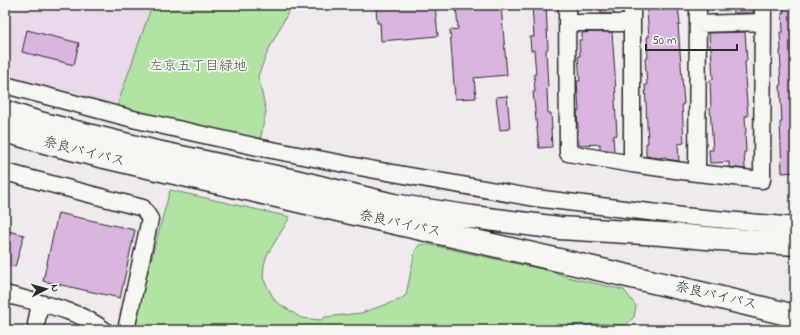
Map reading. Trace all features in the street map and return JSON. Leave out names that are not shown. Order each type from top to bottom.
[{"type":"highway","name":"奈良バイパス","points":[[5,112],[39,123],[152,151],[393,205],[559,228],[795,244]]},
{"type":"highway","name":"奈良バイパス","points":[[5,131],[91,154],[492,244],[795,316]]},
{"type":"highway","points":[[662,234],[795,258]]},
{"type":"highway","points":[[732,300],[795,311]]},
{"type":"street","points":[[567,5],[568,153],[632,164],[762,180],[763,5]]},
{"type":"street","points":[[632,5],[632,164]]},
{"type":"street","points":[[698,5],[698,173]]},
{"type":"street","points":[[698,24],[763,22]]},
{"type":"street","points":[[567,23],[632,23]]},
{"type":"street","points":[[5,85],[138,120],[262,148],[370,169],[535,198],[682,216],[795,226]]},
{"type":"street","points":[[5,172],[143,208],[150,219],[126,330]]},
{"type":"street","points":[[5,294],[74,313],[104,330]]},
{"type":"street","points":[[35,330],[40,303]]},
{"type":"shaded area","points":[[5,5],[152,5],[116,109],[5,78]]},
{"type":"green space","name":"左京五丁目緑地","points":[[152,5],[292,5],[268,51],[258,76],[266,111],[260,141],[116,109]]},
{"type":"green space","points":[[170,190],[290,217],[267,255],[264,265],[263,278],[275,301],[301,318],[321,320],[325,317],[361,313],[399,300],[406,295],[415,251],[419,245],[427,244],[550,271],[567,277],[624,290],[636,306],[634,317],[626,325],[580,324],[535,330],[132,330]]},
{"type":"water","points":[[600,324],[626,325],[661,330],[535,330],[551,327]]},
{"type":"building","points":[[376,5],[435,5],[438,36],[381,41],[380,23],[377,23]]},
{"type":"building","points":[[501,5],[507,75],[474,78],[476,98],[455,99],[450,30],[458,29],[456,6]]},
{"type":"building","points":[[532,5],[546,5],[548,113],[551,113],[552,147],[539,148],[533,92],[535,92],[534,74],[536,74],[534,50],[531,51],[530,37],[534,37]]},
{"type":"building","points":[[601,5],[613,5],[614,14],[601,14]]},
{"type":"building","points":[[648,5],[678,5],[680,25],[678,25],[684,104],[682,104],[684,143],[678,144],[679,161],[666,159],[666,157],[658,158],[646,156],[646,143],[648,143],[645,58],[648,58]]},
{"type":"building","points":[[732,5],[754,5],[753,13],[733,13]]},
{"type":"building","points":[[783,5],[793,5],[795,44],[793,45],[795,72],[795,172],[782,173],[780,122],[782,122],[780,32],[783,32]]},
{"type":"building","points":[[27,30],[79,43],[74,65],[22,52]]},
{"type":"building","points":[[612,32],[617,135],[613,136],[614,151],[600,149],[600,144],[579,145],[577,81],[580,81],[578,56],[580,56],[579,40],[582,40],[582,33]]},
{"type":"building","points":[[745,32],[747,61],[745,62],[745,78],[748,116],[745,116],[745,169],[729,167],[729,162],[710,163],[709,150],[713,150],[710,80],[713,79],[709,33]]},
{"type":"building","points":[[507,96],[510,129],[500,130],[496,97]]},
{"type":"building","points":[[58,213],[135,230],[120,298],[43,281]]},
{"type":"building","points":[[5,230],[24,235],[15,267],[5,264]]}]
